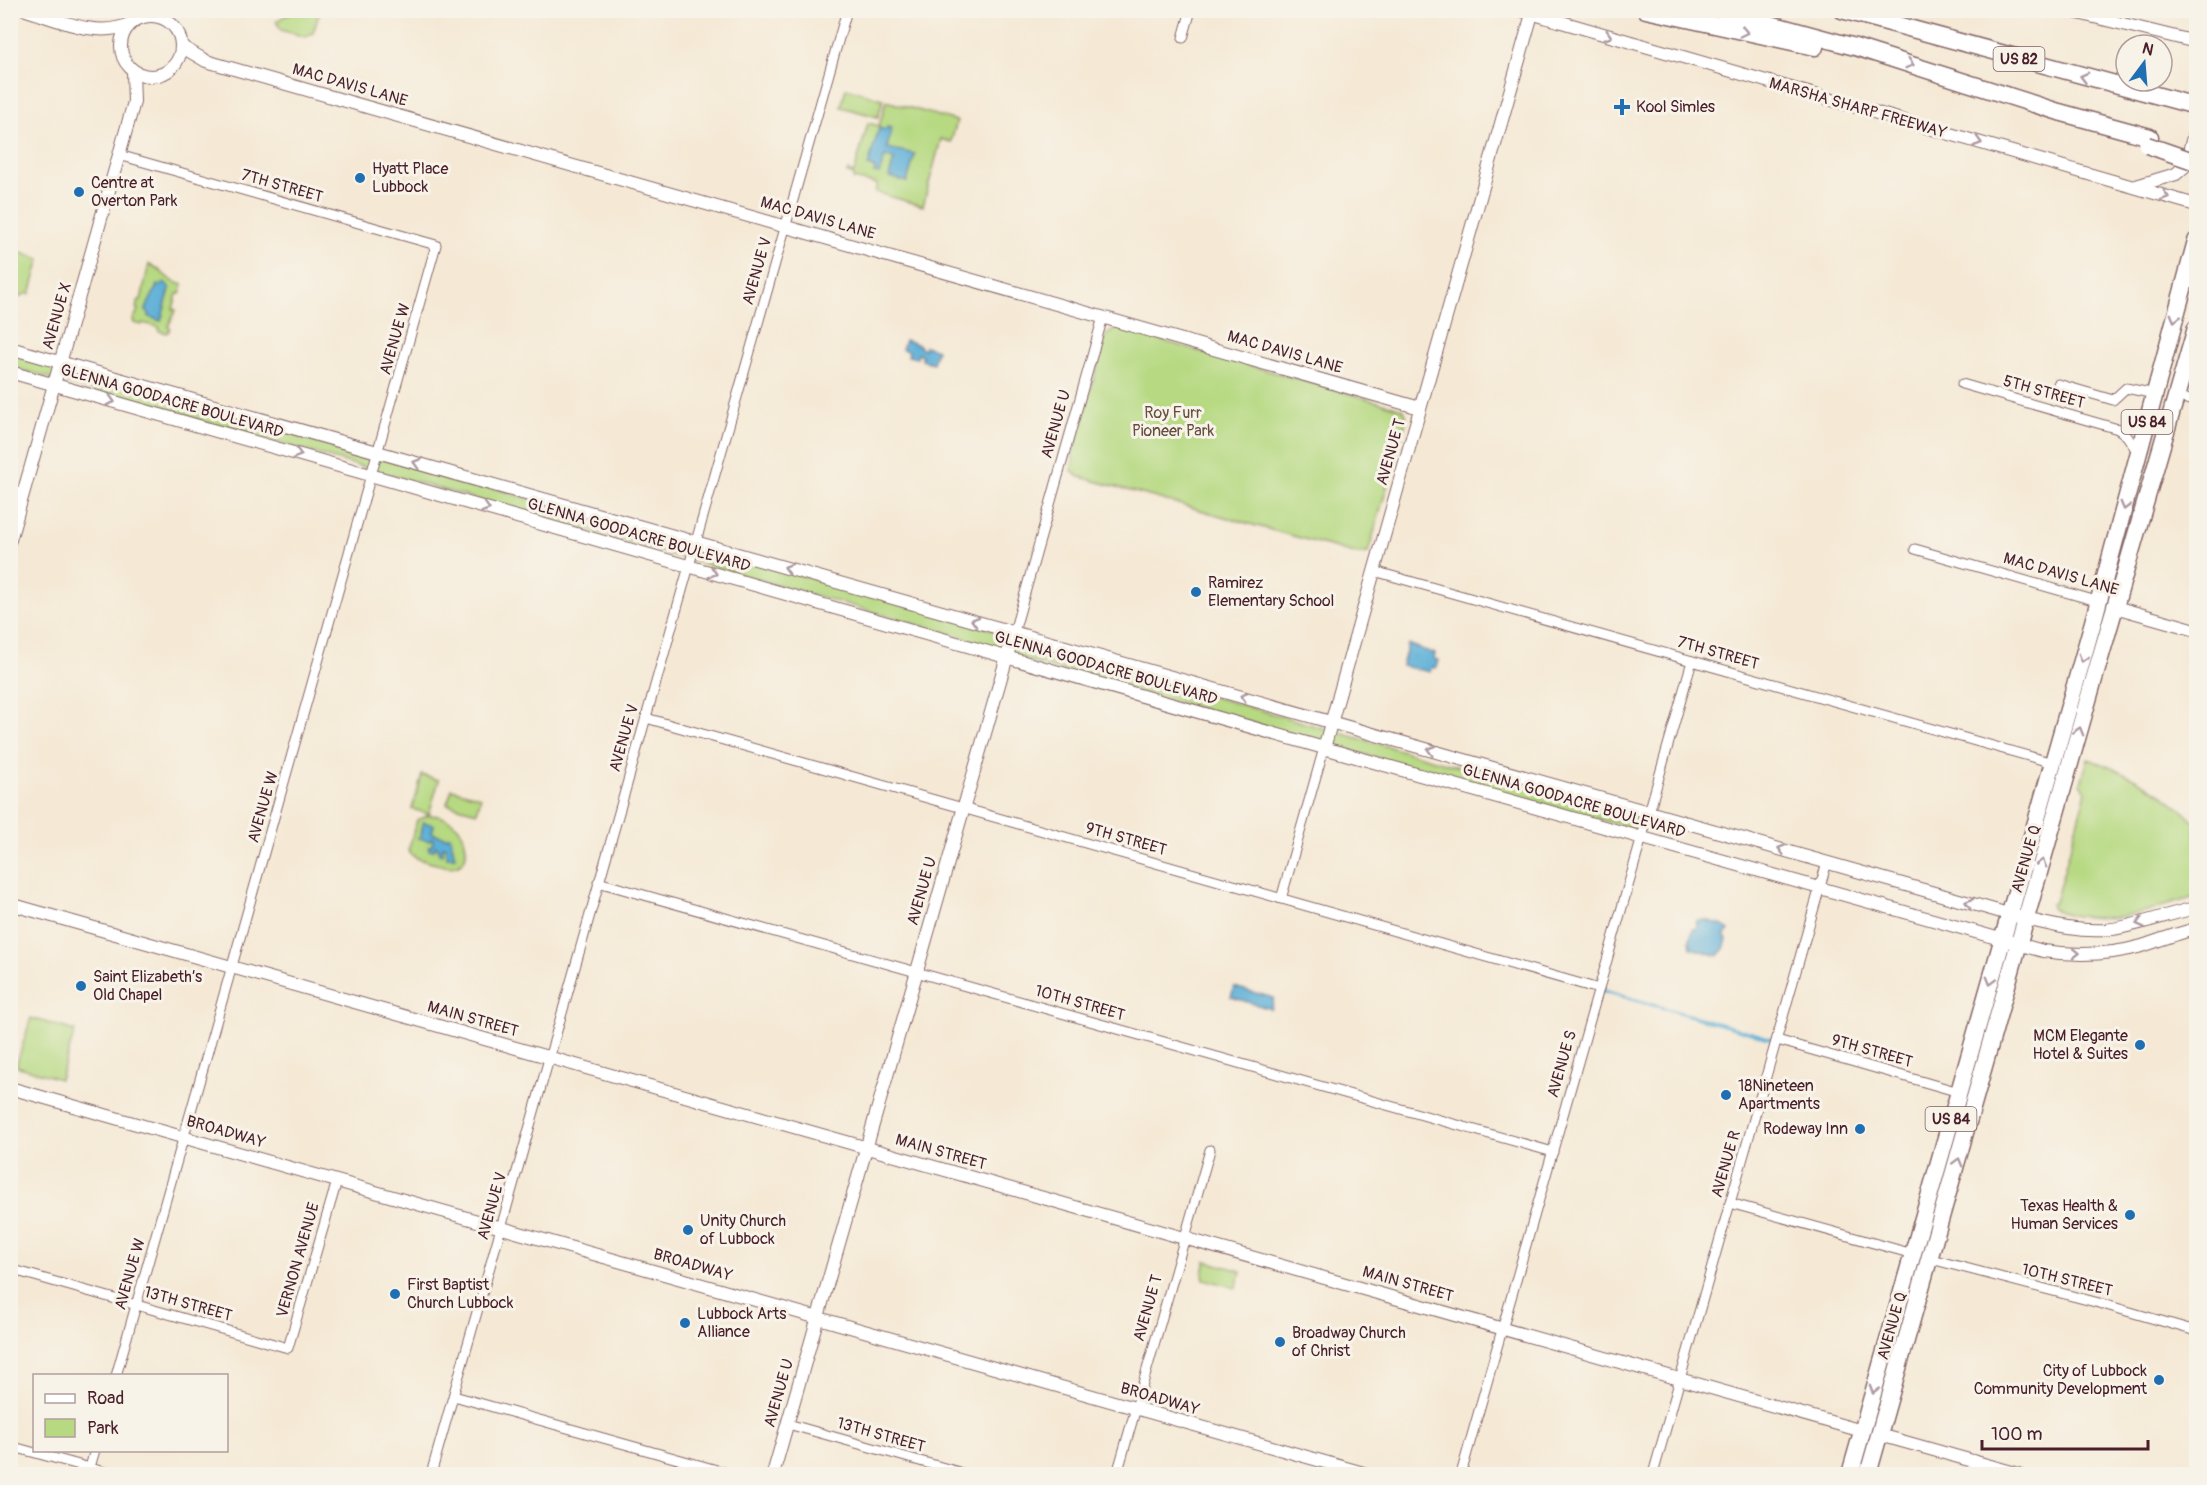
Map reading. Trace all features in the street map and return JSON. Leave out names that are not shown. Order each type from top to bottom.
[{"type":"highway","points":[[1646,10],[1821,48],[1855,47]]},
{"type":"highway","name":"US 82","points":[[1719,10],[1855,47],[2148,141],[2196,151]]},
{"type":"highway","name":"US 82","points":[[1842,10],[2192,104]]},
{"type":"highway","points":[[1852,10],[1877,20]]},
{"type":"highway","points":[[2148,141],[2196,162]]},
{"type":"highway","name":"AVENUE Q","points":[[1868,1474],[1931,1259],[2011,942],[2107,604],[2139,454],[2196,241]]},
{"type":"highway","name":"AVENUE Q","points":[[2018,917],[2053,763],[2176,396],[2196,328]]},
{"type":"highway","name":"AVENUE Q","points":[[1850,1474],[1959,1092],[2011,942]]},
{"type":"highway","points":[[1931,1259],[1924,1248],[1938,1194],[1934,1179]]},
{"type":"highway","points":[[1912,1323],[1906,1313],[1917,1269],[1917,1259],[1913,1254]]},
{"type":"street","points":[[26,10],[96,30],[114,42],[121,53]]},
{"type":"street","points":[[171,10],[171,18],[181,44],[206,61]]},
{"type":"street","name":"AVENUE V","points":[[431,1474],[847,10]]},
{"type":"street","points":[[1183,38],[1191,10]]},
{"type":"street","points":[[2071,11],[2196,42]]},
{"type":"street","name":"MARSHA SHARP FREEWAY","points":[[1526,12],[2196,205]]},
{"type":"street","name":"AVENUE T","points":[[1281,899],[1420,408],[1526,12]]},
{"type":"street","points":[[96,30],[119,29],[146,13],[164,19],[174,27]]},
{"type":"street","points":[[130,24],[123,32],[120,42],[121,53],[123,60],[140,75],[156,76],[183,62],[206,61]]},
{"type":"street","points":[[173,67],[178,60],[181,44]]},
{"type":"street","name":"MAC DAVIS LANE","points":[[206,61],[1420,408]]},
{"type":"street","name":"AVENUE X","points":[[133,71],[134,102]]},
{"type":"street","name":"AVENUE X","points":[[11,538],[134,102],[146,82],[156,76]]},
{"type":"street","points":[[2134,187],[2176,174],[2185,166],[2196,126]]},
{"type":"street","name":"7TH STREET","points":[[119,155],[436,245]]},
{"type":"street","name":"AVENUE W","points":[[117,1374],[436,245]]},
{"type":"street","name":"AVENUE U","points":[[773,1474],[1103,317]]},
{"type":"street","name":"GLENNA GOODACRE BOULEVARD","points":[[10,348],[2018,917],[2064,927],[2103,930],[2196,908]]},
{"type":"street","name":"GLENNA GOODACRE BOULEVARD","points":[[10,372],[2011,942],[2057,953],[2112,952],[2196,929]]},
{"type":"street","name":"5TH STREET","points":[[1962,384],[2118,429]]},
{"type":"street","points":[[2058,384],[2113,400],[2126,388],[2155,394]]},
{"type":"street","points":[[2176,396],[2196,402]]},
{"type":"street","points":[[2118,429],[2148,419]]},
{"type":"street","points":[[2118,429],[2127,436],[2139,454]]},
{"type":"street","name":"MAC DAVIS LANE","points":[[1916,549],[2196,630]]},
{"type":"street","name":"7TH STREET","points":[[1374,571],[2053,763]]},
{"type":"street","name":"AVENUE S","points":[[1461,1474],[1692,661]]},
{"type":"street","name":"9TH STREET","points":[[646,718],[1599,989]]},
{"type":"street","name":"AVENUE R","points":[[1653,1474],[1827,862]]},
{"type":"street","name":"10TH STREET","points":[[598,882],[1553,1152]]},
{"type":"street","name":"MAIN STREET","points":[[10,904],[1862,1431]]},
{"type":"street","name":"9TH STREET","points":[[1777,1040],[1959,1092]]},
{"type":"street","name":"BROADWAY","points":[[10,1088],[1366,1474]]},
{"type":"street","name":"AVENUE T","points":[[1117,1474],[1210,1150]]},
{"type":"street","name":"VERNON AVENUE","points":[[288,1348],[337,1181]]},
{"type":"street","points":[[1730,1203],[1913,1254]]},
{"type":"street","name":"10TH STREET","points":[[1931,1259],[2196,1331]]},
{"type":"street","name":"13TH STREET","points":[[10,1269],[288,1348]]},
{"type":"street","points":[[454,1396],[731,1474]]},
{"type":"street","name":"13TH STREET","points":[[788,1424],[966,1474]]},
{"type":"street","points":[[1880,1435],[2019,1474]]},
{"type":"street","points":[[10,1446],[89,1471],[112,1474]]},
{"type":"street","points":[[89,1471],[94,1452]]},
{"type":"green space","points":[[294,11],[320,11],[313,33],[306,37],[281,30],[276,21]]},
{"type":"green space","points":[[846,88],[883,99],[878,117],[841,107]]},
{"type":"green space","points":[[886,101],[957,121],[951,142],[941,139],[923,206],[875,192],[877,184],[853,179],[854,175],[847,173],[848,171],[854,173],[868,123],[879,126]]},
{"type":"green space","points":[[10,249],[40,259],[30,294],[19,297],[16,296],[18,289],[11,289]]},
{"type":"green space","points":[[149,264],[183,285],[180,294],[177,294],[173,309],[176,310],[167,333],[159,331],[159,327],[134,323],[133,320],[138,310],[136,308],[139,300],[141,300]]},
{"type":"green space","name":"Roy Furr Pioneer Park","points":[[1118,328],[1403,409],[1406,421],[1368,553],[1358,554],[1077,476],[1071,469],[1074,460],[1072,457],[1105,339],[1107,334]]},
{"type":"green space","points":[[10,351],[990,629],[1039,647],[1638,818],[1640,829],[1035,663],[986,644],[11,367]]},
{"type":"green space","points":[[2088,759],[2146,785],[2172,802],[2196,823],[2196,897],[2110,918],[2077,916],[2051,908],[2051,904],[2055,902],[2086,792],[2081,783]]},
{"type":"green space","points":[[422,775],[439,780],[429,814],[412,809]]},
{"type":"green space","points":[[452,789],[481,797],[477,812],[447,804]]},
{"type":"green space","points":[[429,815],[445,818],[458,827],[463,836],[466,853],[465,858],[458,865],[442,866],[418,859],[408,851],[417,820]]},
{"type":"green space","points":[[31,1018],[75,1031],[60,1079],[16,1066]]},
{"type":"green space","points":[[1206,1261],[1241,1271],[1236,1288],[1204,1279]]},
{"type":"water","points":[[887,127],[892,128],[887,148],[915,154],[907,182],[889,177],[894,159],[885,157],[879,174],[874,173],[875,168],[868,166],[879,128],[886,130]]},
{"type":"water","points":[[164,283],[170,289],[161,321],[149,317],[146,310],[157,285]]},
{"type":"water","points":[[905,340],[920,345],[924,349],[925,346],[937,350],[933,363],[922,360],[922,355],[918,354],[917,358],[908,356],[909,351],[902,349]]},
{"type":"water","points":[[1408,644],[1435,654],[1434,659],[1438,660],[1436,668],[1432,667],[1430,672],[1402,666]]},
{"type":"water","points":[[423,822],[434,825],[432,833],[445,837],[450,836],[455,857],[447,857],[446,847],[443,846],[442,854],[439,854],[436,846],[434,850],[429,850],[432,838],[429,841],[418,838],[421,836]]},
{"type":"water","points":[[1705,920],[1720,924],[1729,930],[1724,936],[1727,939],[1724,949],[1718,956],[1691,948],[1690,939],[1693,929],[1697,928],[1696,921]]},
{"type":"water","points":[[1234,987],[1274,998],[1271,1009],[1231,997]]},
{"type":"waterway","points":[[1601,990],[1776,1040]]},
{"type":"place","name":"Kool Simles","points":[[1622,107]]},
{"type":"place","name":"Hyatt Place Lubbock","points":[[360,178]]},
{"type":"place","name":"Centre at Overton Park","points":[[79,192]]},
{"type":"place","name":"Ramirez Elementary School","points":[[1196,592]]},
{"type":"place","name":"Saint Elizabeth’s Old Chapel","points":[[81,986]]},
{"type":"place","name":"MCM Elegante Hotel & Suites","points":[[2140,1045]]},
{"type":"place","name":"18Nineteen Apartments","points":[[1726,1095]]},
{"type":"place","name":"Rodeway Inn","points":[[1860,1129]]},
{"type":"place","name":"Texas Health & Human Services","points":[[2130,1215]]},
{"type":"place","name":"Unity Church of Lubbock","points":[[688,1230]]},
{"type":"place","name":"First Baptist Church Lubbock","points":[[395,1294]]},
{"type":"place","name":"Lubbock Arts Alliance","points":[[685,1323]]},
{"type":"place","name":"Broadway Church of Christ","points":[[1280,1342]]},
{"type":"place","name":"City of Lubbock Community Development","points":[[2159,1380]]}]
